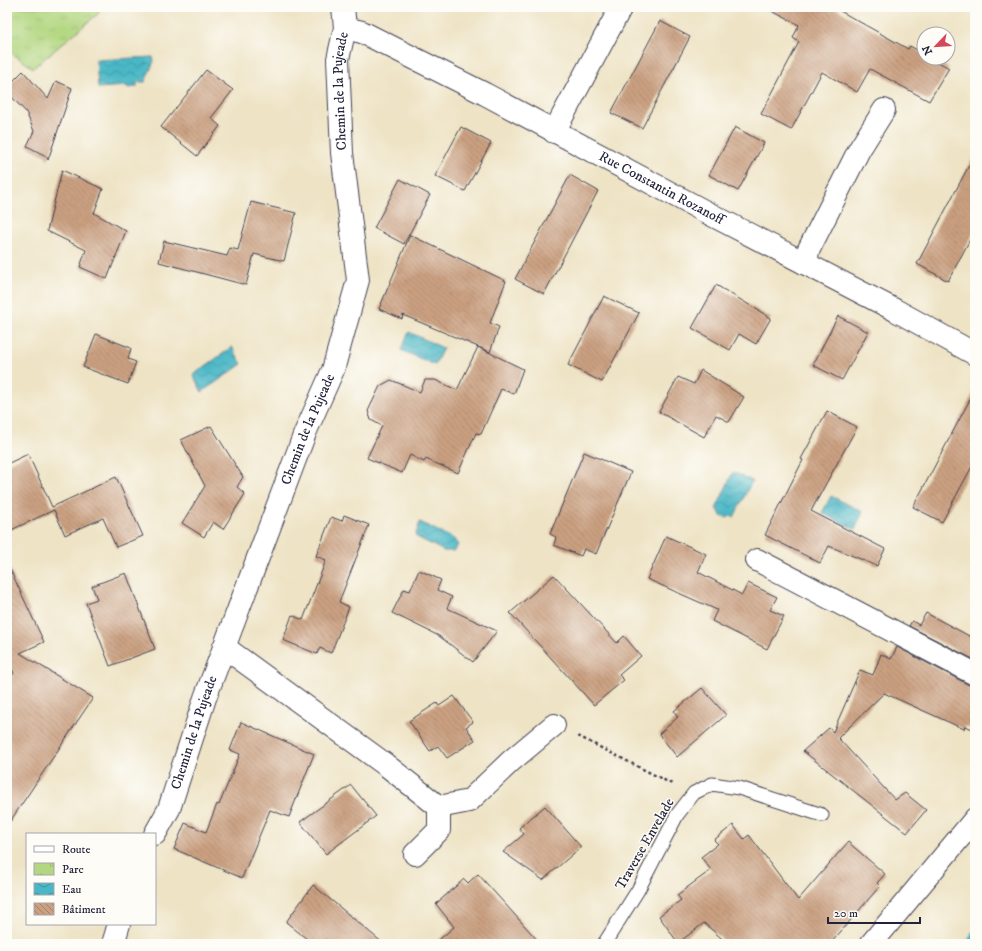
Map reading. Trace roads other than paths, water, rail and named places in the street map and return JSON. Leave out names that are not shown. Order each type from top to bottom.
[{"type":"street","name":"Chemin de la Pujeade","points":[[156,833],[169,809],[205,698],[224,647],[305,433],[333,370],[358,280],[342,153],[338,59],[345,28],[343,7]]},
{"type":"street","points":[[554,132],[621,7]]},
{"type":"street","name":"Rue Constantin Rozanoff","points":[[345,28],[362,32],[485,94],[554,132],[895,310],[975,354]]},
{"type":"street","points":[[806,264],[808,251],[859,150],[884,110]]},
{"type":"street","points":[[756,560],[975,674]]},
{"type":"street","points":[[224,647],[386,765],[439,807]]},
{"type":"street","points":[[439,807],[469,800],[511,761],[554,725]]},
{"type":"street","points":[[414,854],[439,830],[439,807]]},
{"type":"street","points":[[871,944],[975,819]]},
{"type":"street","points":[[113,944],[119,925]]},
{"type":"lane","name":"Traverse Envelade","points":[[604,944],[638,890],[678,815],[694,793],[712,784],[739,788],[822,815]]},
{"type":"water","points":[[153,57],[154,61],[145,82],[137,82],[137,87],[128,88],[128,86],[98,88],[96,60]]},
{"type":"water","points":[[409,332],[443,348],[435,365],[401,350]]},
{"type":"water","points":[[232,347],[242,364],[202,392],[193,375]]},
{"type":"water","points":[[733,472],[752,481],[734,517],[731,516],[726,518],[721,516],[719,511],[716,509]]},
{"type":"water","points":[[831,496],[863,512],[855,529],[822,513]]},
{"type":"water","points":[[420,522],[454,539],[458,545],[454,551],[444,551],[415,536]]},
{"type":"waterway","points":[[971,944],[975,935]]}]
